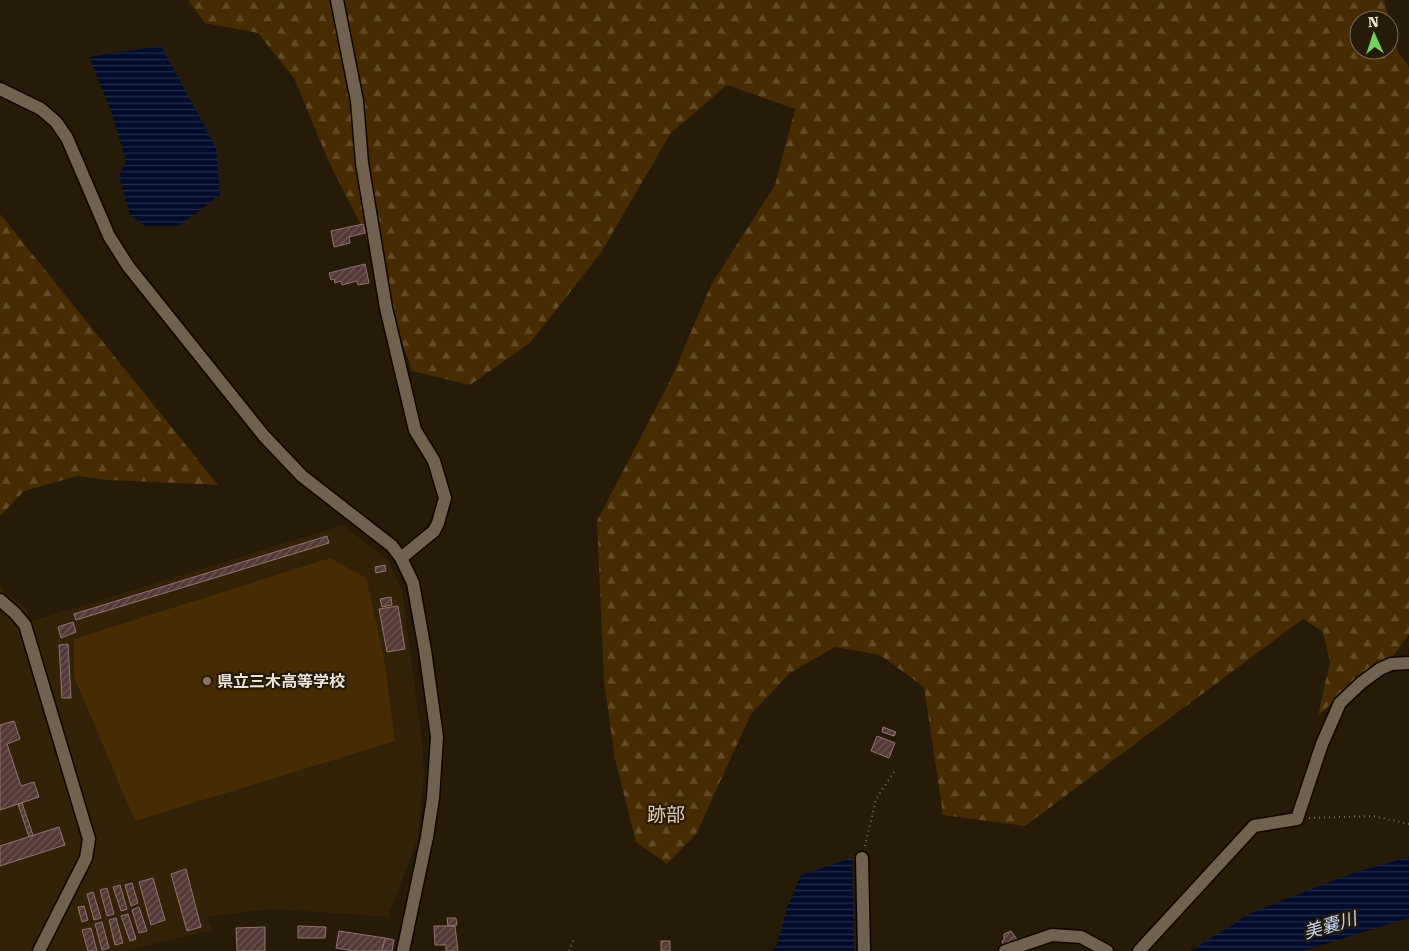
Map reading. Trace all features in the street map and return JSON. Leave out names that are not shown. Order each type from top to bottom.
[{"type":"street","points":[[337,0],[357,101],[362,163],[386,308],[415,430],[434,461],[445,498],[434,531],[401,558]]},
{"type":"street","points":[[0,89],[41,109],[56,122],[67,138],[109,236],[128,266],[264,436],[302,476],[392,546],[401,558],[413,583],[437,737],[429,827],[403,951]]},
{"type":"street","points":[[0,600],[25,625],[89,839],[86,858],[40,951]]},
{"type":"street","points":[[1139,951],[1254,826],[1297,819],[1322,744],[1340,703],[1380,669],[1391,664],[1409,663]]},
{"type":"street","points":[[862,858],[864,951]]},
{"type":"street","points":[[1005,951],[1052,935],[1081,937],[1107,951]]},
{"type":"path","points":[[862,858],[876,799],[896,769]]},
{"type":"path","points":[[1297,819],[1373,816],[1409,824]]},
{"type":"path","points":[[569,951],[574,938]]},
{"type":"shaded area","name":"県立三木高等学校","points":[[343,525],[388,560],[402,590],[422,740],[424,776],[418,838],[388,917],[271,909],[207,917],[212,930],[125,951],[0,951],[0,582],[4,592],[27,609],[29,622]]},
{"type":"green space","points":[[188,0],[1384,0],[1387,10],[1349,10],[1349,60],[1399,60],[1399,53],[1409,67],[1409,634],[1393,656],[1363,674],[1318,716],[1330,662],[1323,632],[1303,619],[1025,826],[943,815],[924,687],[880,655],[835,647],[790,673],[751,714],[696,834],[667,864],[636,842],[615,759],[604,681],[597,521],[670,381],[711,285],[775,185],[795,109],[727,85],[670,134],[600,254],[530,343],[470,385],[412,371],[363,229],[328,160],[294,78],[258,33],[205,23]]},
{"type":"green space","points":[[0,214],[218,485],[109,480],[77,476],[24,491],[0,516]]},
{"type":"green space","points":[[330,558],[366,578],[384,657],[395,741],[135,821],[74,677],[74,639]]},
{"type":"water","points":[[161,46],[216,148],[220,195],[179,226],[145,226],[130,215],[119,176],[126,161],[111,111],[89,57]]},
{"type":"water","name":"美嚢川","points":[[1409,857],[1409,918],[1303,951],[1190,951],[1251,913],[1356,872]]},
{"type":"water","points":[[852,858],[854,951],[772,951],[777,945],[787,908],[801,875]]},
{"type":"building","points":[[363,224],[365,233],[349,237],[350,243],[334,247],[331,231]]},
{"type":"building","points":[[365,264],[369,283],[358,285],[357,281],[342,285],[341,281],[335,283],[334,279],[331,280],[329,273]]},
{"type":"building","points":[[327,536],[329,543],[76,620],[74,614]]},
{"type":"building","points":[[385,565],[386,571],[376,573],[375,567]]},
{"type":"building","points":[[391,597],[392,605],[382,607],[380,599]]},
{"type":"building","points":[[398,606],[405,649],[387,652],[379,609]]},
{"type":"building","points":[[73,622],[76,632],[61,638],[58,627]]},
{"type":"building","points":[[68,644],[71,698],[62,698],[59,645]]},
{"type":"building","points":[[14,721],[20,739],[7,744],[21,786],[34,782],[39,797],[0,810],[0,725]]},
{"type":"building","points":[[883,727],[896,732],[894,736],[882,732]]},
{"type":"building","points":[[877,736],[895,743],[889,758],[871,751]]},
{"type":"building","points":[[22,803],[33,835],[29,837],[18,804]]},
{"type":"building","points":[[59,827],[65,845],[0,866],[0,846]]},
{"type":"building","points":[[186,869],[201,927],[187,931],[171,874]]},
{"type":"building","points":[[153,878],[165,920],[151,925],[139,882]]},
{"type":"building","points":[[132,883],[138,903],[131,906],[125,885]]},
{"type":"building","points":[[120,885],[127,909],[121,911],[113,887]]},
{"type":"building","points":[[107,888],[114,914],[107,916],[100,890]]},
{"type":"building","points":[[93,892],[101,918],[94,920],[87,894]]},
{"type":"building","points":[[84,906],[88,920],[82,922],[78,907]]},
{"type":"building","points":[[139,907],[147,931],[139,933],[132,910]]},
{"type":"building","points":[[128,914],[136,939],[130,941],[121,916]]},
{"type":"building","points":[[116,918],[123,943],[115,945],[109,920]]},
{"type":"building","points":[[447,918],[456,918],[457,925],[448,926]]},
{"type":"building","points":[[102,922],[109,948],[102,950],[95,924]]},
{"type":"building","points":[[298,926],[326,927],[325,938],[298,938]]},
{"type":"building","points":[[434,926],[455,926],[458,951],[446,951],[446,945],[435,945]]},
{"type":"building","points":[[265,927],[265,951],[237,951],[236,928]]},
{"type":"building","points":[[91,928],[97,951],[88,951],[82,930]]},
{"type":"building","points":[[339,931],[385,938],[382,951],[354,951],[336,948]]},
{"type":"building","points":[[1011,931],[1018,941],[1004,947],[1002,941],[1004,940],[1004,934]]},
{"type":"building","points":[[385,938],[394,940],[392,951],[382,951]]},
{"type":"building","points":[[661,941],[670,941],[670,951],[661,951]]},
{"type":"place","name":"県立三木高等学校","points":[[207,681]]},
{"type":"district","name":"跡部","points":[[666,814]]}]
